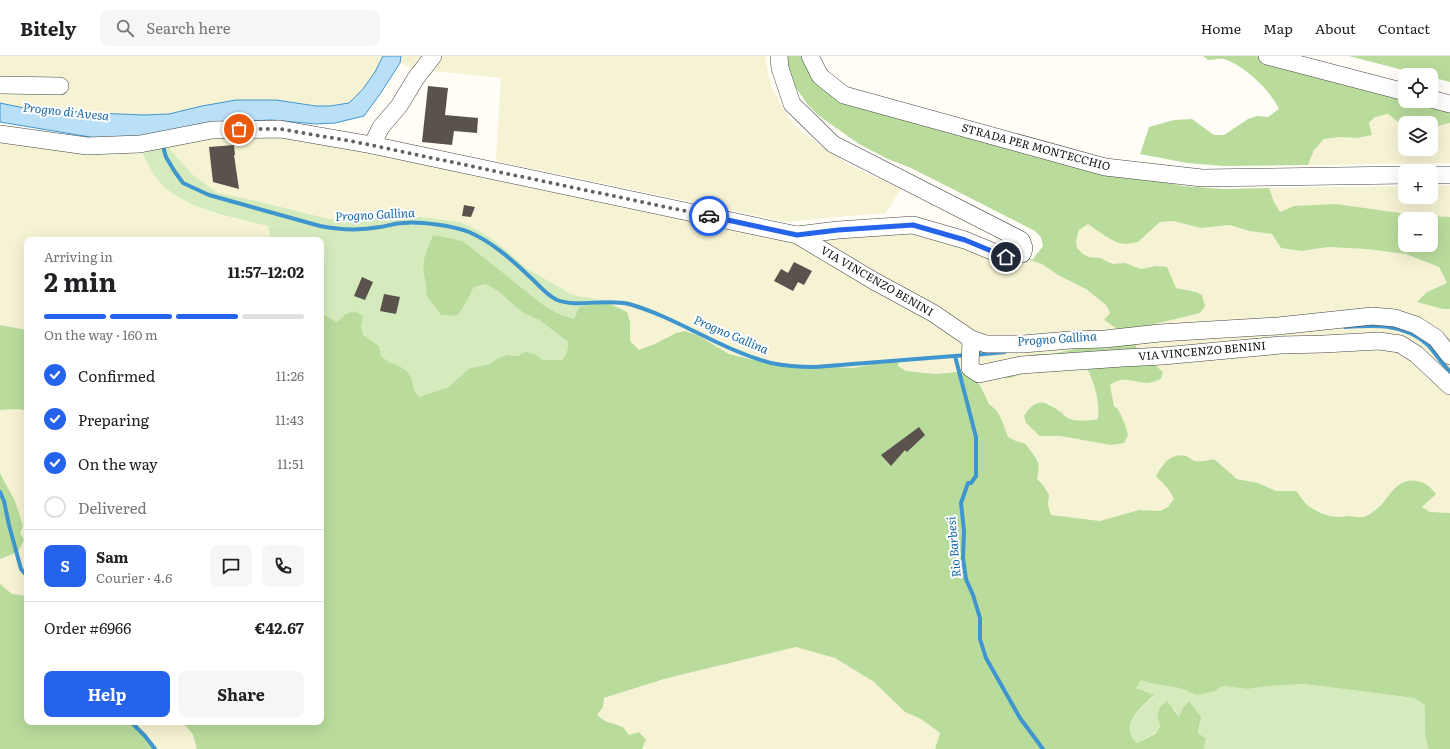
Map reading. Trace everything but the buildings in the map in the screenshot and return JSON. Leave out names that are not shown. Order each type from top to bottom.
[{"type":"street","points":[[372,145],[381,128],[433,56]]},
{"type":"street","points":[[779,56],[780,68],[792,104],[833,144],[1021,240],[1024,245],[1024,250],[1022,254],[1006,257],[965,240],[913,225],[838,230],[797,235]]},
{"type":"street","name":"STRADA PER MONTECCHIO","points":[[810,56],[820,76],[844,95],[1105,167],[1202,178],[1398,175]]},
{"type":"street","points":[[1267,56],[1398,90]]},
{"type":"street","points":[[0,85],[60,86]]},
{"type":"street","points":[[1438,101],[1450,104]]},
{"type":"street","name":"VIA VINCENZO BENINI","points":[[0,134],[87,146],[140,144],[212,130],[280,129],[372,145],[797,235],[874,282],[933,313],[971,343],[1023,344],[1105,339],[1197,330],[1278,326],[1372,316],[1395,318],[1416,325],[1436,338],[1450,356]]},
{"type":"street","points":[[1438,175],[1450,175]]},
{"type":"street","name":"VIA VINCENZO BENINI","points":[[971,343],[970,368],[979,374],[1021,365],[1163,356],[1282,345],[1379,341],[1400,344],[1416,354],[1450,386]]},
{"type":"shaded area","points":[[0,56],[383,56],[375,72],[363,89],[348,103],[330,106],[316,106],[276,100],[236,100],[169,114],[144,115],[24,108],[0,103]]},
{"type":"shaded area","points":[[401,56],[765,56],[771,86],[790,120],[804,134],[847,164],[901,189],[885,214],[870,214],[786,222],[496,161],[501,78],[415,69],[400,63]]},
{"type":"shaded area","points":[[1388,114],[1398,122],[1398,156],[1438,156],[1438,126],[1450,123],[1450,163],[1308,165],[1314,150],[1324,139],[1340,137],[1357,138],[1375,117]]},
{"type":"shaded area","points":[[245,129],[759,228],[903,230],[1027,259],[1042,264],[1058,275],[1086,289],[1106,305],[1116,328],[1118,338],[1052,354],[1035,354],[1031,370],[1086,366],[1093,382],[1099,408],[1098,419],[1090,421],[1069,419],[1048,403],[1040,436],[1060,436],[1111,445],[1118,409],[1114,406],[1110,385],[1117,380],[1128,379],[1150,383],[1161,379],[1163,372],[1153,363],[1137,355],[1136,345],[1152,330],[1155,324],[1200,313],[1196,292],[1176,288],[1156,266],[1141,269],[1125,264],[1113,264],[1100,258],[1089,257],[1083,254],[1077,248],[1076,241],[1079,230],[1088,223],[1105,236],[1118,243],[1138,242],[1160,222],[1173,221],[1201,228],[1230,225],[1249,231],[1272,234],[1302,251],[1328,247],[1366,249],[1406,254],[1439,267],[1447,283],[1427,292],[1443,309],[1450,309],[1450,513],[1430,512],[1421,507],[1411,480],[1402,482],[1375,511],[1367,516],[1358,518],[1328,515],[1309,507],[1296,491],[1276,491],[1258,483],[1237,479],[1214,459],[1195,461],[1186,456],[1162,483],[1170,490],[1174,499],[1169,507],[1160,511],[1139,510],[1100,521],[1051,515],[1048,505],[1049,495],[1037,479],[1039,468],[1038,459],[1026,444],[1008,437],[1001,418],[996,410],[989,404],[980,385],[956,372],[936,374],[906,371],[898,366],[899,359],[853,368],[799,365],[754,360],[729,354],[699,336],[655,344],[639,351],[630,341],[630,322],[602,300],[573,295],[526,268],[499,244],[480,231],[460,222],[413,216],[329,219],[218,193],[193,175],[168,147]]},
{"type":"shaded area","points":[[0,136],[142,153],[157,179],[171,192],[184,200],[211,212],[268,226],[270,237],[24,237],[24,329],[0,325]]},
{"type":"shaded area","points":[[1450,185],[1450,217],[1438,216],[1438,212],[1398,212],[1398,213],[1294,206],[1280,212],[1274,202],[1269,188],[1398,186],[1398,204],[1438,204],[1438,186]]},
{"type":"shaded area","points":[[0,410],[24,410],[24,596],[12,594],[0,584],[0,559],[18,552],[20,533],[5,481],[0,473]]},
{"type":"shaded area","points":[[796,647],[835,658],[874,682],[905,712],[921,719],[941,733],[935,749],[642,749],[646,740],[629,735],[623,727],[605,721],[597,715],[603,707],[604,698],[644,684]]},
{"type":"shaded area","points":[[137,725],[185,725],[193,735],[197,749],[154,749]]},
{"type":"green space","points":[[784,56],[805,56],[832,92],[1085,167],[1183,186],[1223,189],[1269,188],[1274,202],[1280,212],[1294,206],[1336,204],[1398,213],[1398,252],[1438,252],[1438,216],[1450,217],[1450,309],[1443,309],[1417,302],[1427,292],[1447,283],[1439,267],[1406,254],[1366,249],[1328,247],[1302,251],[1281,248],[1272,234],[1249,231],[1230,225],[1201,228],[1173,221],[1160,222],[1138,242],[1126,244],[1118,243],[1088,224],[1079,230],[1076,241],[1077,248],[1083,254],[1089,257],[1100,258],[1113,264],[1125,263],[1141,269],[1156,266],[1167,267],[1176,288],[1196,292],[1202,295],[1205,306],[1200,313],[1155,324],[1152,330],[1136,345],[1137,355],[1153,363],[1163,372],[1161,379],[1151,383],[1120,380],[1110,385],[1114,406],[1118,409],[1128,435],[1124,443],[1111,445],[1060,436],[1040,436],[1026,423],[1024,416],[1033,405],[1037,403],[1046,403],[1070,419],[1098,419],[1096,392],[1086,366],[1031,370],[1011,378],[1001,378],[1021,358],[1035,354],[1052,354],[1118,339],[1116,328],[1104,320],[1110,313],[1106,305],[1086,289],[1058,275],[1042,264],[1027,259],[1033,259],[1043,246],[1041,237],[1035,231],[911,168],[888,159],[859,144],[819,116],[808,105],[786,74]]},
{"type":"green space","points":[[1203,56],[1261,56],[1398,92],[1398,108],[1438,108],[1438,102],[1450,105],[1450,123],[1438,126],[1438,116],[1398,116],[1398,122],[1388,114],[1375,117],[1369,123],[1372,135],[1357,138],[1340,137],[1324,139],[1314,150],[1308,165],[1223,166],[1187,163],[1140,154],[1149,127],[1174,120],[1192,119],[1214,135],[1224,135],[1248,119],[1257,116],[1268,117],[1279,109],[1270,94],[1240,67],[1224,59],[1208,60]]},
{"type":"green space","points":[[1349,56],[1450,56],[1450,82],[1438,79],[1438,68],[1398,69]]},
{"type":"green space","points":[[168,147],[193,175],[218,193],[329,219],[413,216],[460,222],[480,231],[499,244],[526,268],[573,295],[602,300],[579,307],[574,319],[557,313],[542,304],[481,257],[423,266],[425,285],[457,316],[474,287],[486,284],[499,292],[523,313],[539,320],[568,342],[567,352],[562,360],[543,360],[535,354],[526,353],[517,356],[507,355],[498,358],[490,364],[470,368],[448,387],[419,397],[414,390],[412,380],[399,366],[389,362],[381,356],[379,346],[362,335],[361,326],[354,311],[345,314],[337,322],[324,315],[324,237],[270,237],[268,226],[224,215],[194,205],[168,190],[158,180],[142,153]]},
{"type":"green space","points":[[433,235],[464,242],[542,304],[557,313],[574,319],[579,307],[602,300],[627,312],[630,322],[630,341],[639,350],[655,344],[676,333],[685,331],[699,336],[729,354],[754,360],[799,365],[853,368],[899,359],[898,366],[906,371],[936,374],[966,372],[980,385],[989,404],[996,410],[1001,418],[1008,437],[1026,444],[1037,459],[1039,467],[1037,479],[1049,495],[1048,505],[1051,515],[1100,521],[1139,510],[1160,511],[1168,507],[1174,499],[1168,489],[1156,476],[1164,463],[1172,457],[1181,455],[1194,461],[1214,459],[1237,479],[1258,483],[1276,491],[1296,491],[1310,507],[1316,511],[1335,517],[1364,517],[1379,507],[1397,486],[1409,481],[1416,481],[1425,484],[1436,494],[1422,507],[1430,512],[1450,513],[1450,749],[1429,749],[1425,733],[1425,705],[1414,698],[1304,684],[1248,689],[1223,686],[1215,691],[1197,695],[1179,688],[1149,683],[1141,680],[1136,688],[1154,695],[1145,703],[1133,718],[1130,729],[1132,737],[1137,743],[1155,734],[1160,726],[1157,716],[1160,707],[1167,701],[1179,717],[1183,708],[1189,701],[1201,717],[1198,733],[1206,738],[1204,749],[935,749],[940,733],[921,719],[905,712],[874,682],[835,658],[796,647],[664,679],[604,698],[603,707],[597,715],[605,721],[623,727],[629,735],[639,732],[646,740],[642,749],[197,749],[193,735],[185,725],[324,725],[324,315],[337,322],[345,314],[354,311],[363,316],[361,326],[363,335],[379,346],[381,356],[407,371],[412,380],[414,390],[419,397],[448,387],[470,368],[490,364],[498,358],[507,355],[517,356],[526,352],[535,354],[543,360],[562,360],[567,352],[568,342],[539,320],[523,313],[499,292],[486,284],[474,287],[457,316],[441,315],[427,296],[423,266],[425,255]]},
{"type":"green space","points":[[0,325],[24,329],[24,410],[0,410]]},
{"type":"green space","points":[[0,473],[15,501],[23,526],[20,533],[24,540],[18,552],[0,559]]},
{"type":"green space","points":[[0,584],[12,594],[24,596],[24,725],[137,725],[154,749],[0,749]]},
{"type":"green space","points":[[1140,679],[1149,683],[1179,688],[1188,692],[1215,691],[1223,686],[1248,689],[1304,684],[1414,698],[1425,704],[1425,733],[1429,749],[1204,749],[1206,738],[1198,733],[1200,724],[1179,717],[1174,709],[1157,716],[1160,726],[1154,734],[1137,743],[1131,736],[1130,730],[1133,719],[1136,713],[1154,696],[1136,688]]},
{"type":"water","name":"Progno di Avesa","points":[[383,56],[401,56],[400,63],[380,94],[364,116],[335,123],[316,124],[272,120],[247,121],[143,138],[96,138],[0,122],[0,103],[24,108],[144,115],[169,114],[236,100],[276,100],[316,106],[330,106],[349,103],[363,89],[375,72]]},
{"type":"waterway","name":"Progno Gallina","points":[[162,143],[166,157],[183,183],[209,195],[320,226],[350,230],[383,227],[397,223],[418,223],[436,224],[463,230],[477,236],[501,251],[546,292],[557,300],[573,303],[620,302],[629,304],[665,317],[735,350],[771,363],[815,367],[967,355]]},
{"type":"waterway","name":"Progno Gallina","points":[[1345,327],[1389,327],[1409,333],[1428,345],[1450,371]]},
{"type":"waterway","name":"Progno Gallina","points":[[974,355],[1005,352]]},
{"type":"waterway","name":"Rio Barbesi","points":[[955,356],[976,437],[976,476],[971,483],[968,483],[961,503],[964,531],[963,558],[966,579],[980,618],[980,639],[986,658],[1020,718],[1043,749]]},
{"type":"waterway","points":[[0,492],[4,501],[21,569],[24,572]]},
{"type":"waterway","points":[[134,725],[155,749]]},
{"type":"way so far","points":[[239,129],[280,129],[356,142],[709,216]]},
{"type":"route","points":[[709,216],[797,235],[838,230],[913,225],[965,240],[1006,257]]}]
